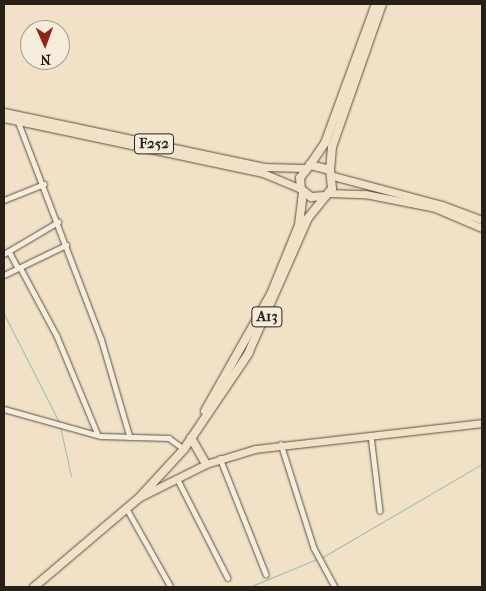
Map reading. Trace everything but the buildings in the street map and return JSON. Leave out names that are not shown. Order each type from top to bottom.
[{"type":"highway","name":"A13","points":[[194,435],[271,294],[299,225],[302,190],[300,178],[325,143],[376,4]]},
{"type":"highway","name":"A13","points":[[34,587],[139,498],[184,449],[248,354],[308,218],[327,195],[331,173],[332,147],[382,4]]},
{"type":"highway","points":[[307,167],[331,173]]},
{"type":"highway","points":[[302,190],[316,198],[327,195]]},
{"type":"highway","points":[[194,435],[206,464]]},
{"type":"main road","name":"F252","points":[[4,112],[264,167],[307,167]]},
{"type":"main road","name":"F252","points":[[4,118],[263,172],[302,190]]},
{"type":"main road","points":[[331,173],[442,205],[482,220]]},
{"type":"main road","points":[[327,195],[365,194],[435,208],[482,228]]},
{"type":"main road","points":[[139,498],[177,477],[220,458],[281,444],[482,423]]},
{"type":"street","points":[[18,121],[44,184],[101,338],[130,437]]},
{"type":"street","points":[[4,200],[44,184]]},
{"type":"street","points":[[4,254],[58,222]]},
{"type":"street","points":[[4,274],[66,245]]},
{"type":"street","points":[[9,251],[57,336],[98,435]]},
{"type":"street","points":[[4,410],[98,435],[169,438],[184,449]]},
{"type":"street","points":[[370,434],[380,510]]},
{"type":"street","points":[[281,444],[317,556],[335,587]]},
{"type":"street","points":[[220,458],[266,574]]},
{"type":"street","points":[[177,477],[228,578]]},
{"type":"street","points":[[127,509],[171,587]]},
{"type":"waterway","points":[[4,314],[59,422]]},
{"type":"waterway","points":[[60,426],[71,476]]},
{"type":"waterway","points":[[321,558],[482,464]]},
{"type":"waterway","points":[[249,587],[317,559]]}]
